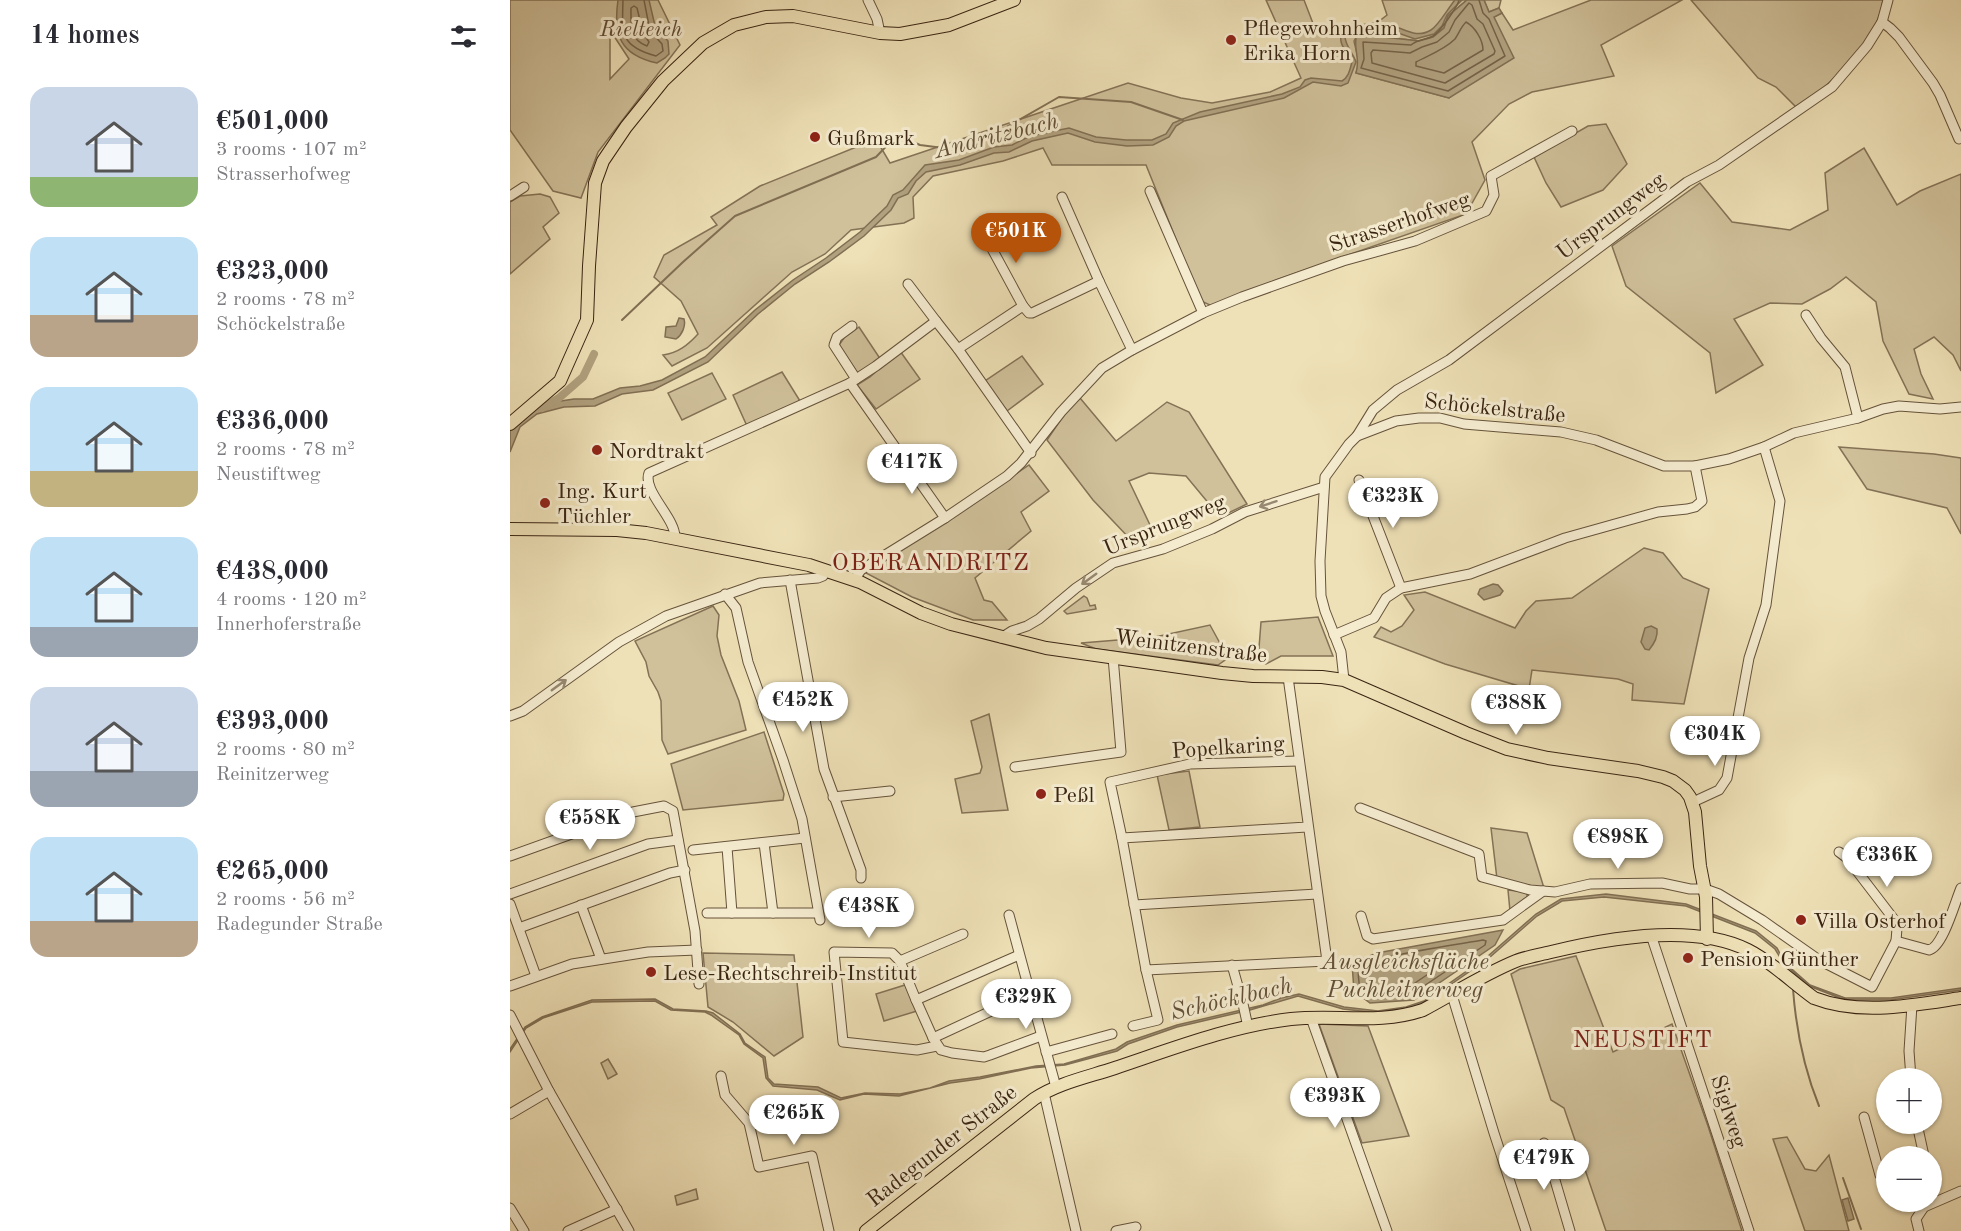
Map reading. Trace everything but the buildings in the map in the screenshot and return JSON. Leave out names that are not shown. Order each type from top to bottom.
[{"type":"main road","points":[[512,419],[560,381],[582,334],[588,315],[595,183],[603,161],[626,127],[663,81],[695,50],[719,32],[734,25],[766,17],[794,16],[880,33],[900,34],[949,25],[1006,1]]},
{"type":"main road","name":"Weinitzenstraße","points":[[510,529],[617,530],[675,538],[825,570],[854,580],[921,613],[951,624],[1046,648],[1222,673],[1344,680],[1507,749],[1663,777],[1685,790],[1693,802]]},
{"type":"main road","points":[[1693,802],[1700,866],[1705,889],[1707,939]]},
{"type":"main road","name":"Radegunder Straße","points":[[866,1231],[1044,1093],[1056,1087],[1247,1023],[1311,1018],[1365,1020],[1393,1018],[1423,1010],[1516,961],[1568,948],[1651,935],[1707,939],[1749,950],[1814,999],[1825,1002],[1856,1007],[1912,1005],[1961,998]]},
{"type":"street","points":[[868,0],[877,19],[880,33]]},
{"type":"street","name":"Ursprungweg","points":[[1357,436],[1372,410],[1398,390],[1449,360],[1687,182],[1719,165],[1832,87],[1867,46],[1882,22],[1887,0]]},
{"type":"street","points":[[1882,22],[1899,37],[1933,83],[1959,139]]},
{"type":"street","name":"Strasserhofweg","points":[[854,580],[861,570],[945,518],[1006,476],[1031,453],[1061,412],[1102,368],[1203,314],[1282,282],[1343,261],[1415,241],[1486,211],[1494,195],[1491,176],[1572,131]]},
{"type":"street","points":[[510,196],[524,187]]},
{"type":"street","points":[[1150,191],[1203,314]]},
{"type":"street","points":[[1062,197],[1132,350]]},
{"type":"street","points":[[984,234],[1023,306],[1032,313],[1099,281]]},
{"type":"street","points":[[908,284],[958,349],[1031,453]]},
{"type":"street","points":[[958,349],[1023,306]]},
{"type":"street","points":[[1806,315],[1821,338],[1845,367],[1858,418]]},
{"type":"street","points":[[675,538],[674,529],[650,486],[648,475],[653,470],[853,381],[936,321]]},
{"type":"street","points":[[852,326],[837,337],[834,345],[853,381],[945,518]]},
{"type":"street","name":"Schöckelstraße","points":[[1344,680],[1341,652],[1321,596],[1320,561],[1325,477],[1357,436],[1396,421],[1440,418],[1464,424],[1561,432],[1596,440],[1664,466],[1695,466],[1729,459],[1764,447],[1794,433],[1858,418],[1883,409],[1899,406],[1940,409],[1961,407]]},
{"type":"street","points":[[1693,802],[1719,790],[1727,778],[1749,658],[1766,606],[1780,501],[1764,447]]},
{"type":"street","points":[[1334,635],[1374,618],[1386,598],[1401,588],[1470,574],[1564,538],[1619,522],[1658,512],[1695,507],[1702,501],[1695,466]]},
{"type":"street","points":[[1359,480],[1401,588]]},
{"type":"street","name":"Ursprungweg","points":[[1001,638],[1044,615],[1113,563],[1163,549],[1212,529],[1245,512],[1324,487]]},
{"type":"street","points":[[510,716],[523,711],[619,642],[666,616],[760,583],[818,578],[823,576],[825,570]]},
{"type":"street","points":[[790,580],[819,747],[833,797],[861,870],[861,878]]},
{"type":"street","points":[[707,913],[819,916],[802,819],[748,662],[736,608],[723,595]]},
{"type":"street","points":[[1015,767],[1121,752],[1113,657]]},
{"type":"street","name":"Popelkaring","points":[[1146,970],[1327,961],[1288,677]]},
{"type":"street","name":"Popelkaring","points":[[1133,1026],[1158,1020],[1146,970],[1110,782],[1190,765],[1299,761]]},
{"type":"street","points":[[833,797],[890,791]]},
{"type":"street","points":[[510,856],[633,812],[664,806],[673,811],[685,870],[697,950],[699,984]]},
{"type":"street","points":[[1360,808],[1479,854],[1482,877],[1503,884],[1555,892],[1590,884],[1662,883],[1690,889],[1705,889],[1719,894],[1820,960],[1872,987],[1896,941],[1898,928],[1896,922],[1847,858],[1839,852]]},
{"type":"street","points":[[1122,838],[1307,827]]},
{"type":"street","points":[[693,850],[805,838]]},
{"type":"street","points":[[510,894],[648,844],[678,840]]},
{"type":"street","points":[[764,843],[772,913]]},
{"type":"street","points":[[727,847],[732,913]]},
{"type":"street","points":[[519,928],[670,873],[685,870]]},
{"type":"street","points":[[1896,941],[1929,950],[1933,949],[1940,942],[1961,888]]},
{"type":"street","points":[[1361,916],[1367,936],[1373,939],[1503,920],[1543,891]]},
{"type":"street","points":[[1134,905],[1317,894]]},
{"type":"street","points":[[510,904],[536,976]]},
{"type":"street","points":[[581,905],[601,959]]},
{"type":"street","points":[[1009,915],[1056,1087]]},
{"type":"street","points":[[900,962],[963,934]]},
{"type":"street","name":"Siglweg","points":[[1651,935],[1749,1231]]},
{"type":"street","points":[[510,986],[563,966],[654,952],[697,950]]},
{"type":"street","points":[[1030,993],[935,1042],[917,1050],[843,1042],[834,952],[892,953],[900,962],[935,1042],[946,1052],[984,1057],[1041,1036]]},
{"type":"street","points":[[916,1000],[1019,955]]},
{"type":"street","points":[[1232,965],[1247,1023]]},
{"type":"street","points":[[1452,995],[1526,1231]]},
{"type":"street","points":[[1910,1068],[1912,1005]]},
{"type":"street","points":[[510,1015],[549,1091],[629,1231]]},
{"type":"street","points":[[1311,1018],[1387,1231]]},
{"type":"street","points":[[1047,1056],[1112,1034]]},
{"type":"street","points":[[721,1076],[725,1095],[749,1123],[759,1167],[812,1156],[829,1231]]},
{"type":"street","points":[[510,1114],[549,1091]]},
{"type":"street","name":"Radegunder Straße","points":[[1044,1093],[1076,1231]]},
{"type":"street","points":[[1864,1117],[1876,1160]]},
{"type":"street","points":[[1544,1143],[1570,1231]]},
{"type":"street","points":[[1942,1198],[1961,1191]]},
{"type":"street","points":[[510,1208],[524,1231]]},
{"type":"street","points":[[568,1231],[617,1209]]},
{"type":"street","points":[[1919,1231],[1916,1219],[1920,1212]]},
{"type":"street","points":[[1116,1231],[1136,1227]]},
{"type":"green space","points":[[510,0],[658,0],[680,45],[598,152],[581,198],[553,191],[510,130]],"holes":[[[610,30],[629,59],[610,79]]]},
{"type":"green space","points":[[1266,0],[1304,0],[1314,26],[1326,25],[1335,29],[1378,22],[1387,15],[1382,0],[1467,0],[1448,16],[1444,28],[1433,37],[1420,41],[1358,34],[1354,41],[1359,62],[1356,73],[1449,98],[1461,89],[1494,17],[1502,13],[1513,30],[1591,0],[1682,0],[1601,45],[1614,76],[1532,92],[1509,104],[1472,142],[1485,180],[1466,214],[1276,280],[1212,306],[1201,301],[1146,165],[1052,165],[1043,148],[1003,161],[933,176],[913,197],[914,218],[904,223],[851,230],[825,254],[792,272],[707,348],[672,366],[663,355],[682,348],[698,334],[681,301],[654,277],[664,255],[717,225],[711,217],[760,186],[876,139],[890,163],[1128,83],[1181,98],[1212,103],[1270,92],[1301,78]]},
{"type":"green space","points":[[1484,0],[1501,0],[1499,8],[1489,12]]},
{"type":"green space","points":[[1691,0],[1883,0],[1879,16],[1862,47],[1823,88],[1796,107],[1776,87],[1758,78]]},
{"type":"green space","points":[[1606,124],[1627,164],[1603,190],[1561,207],[1534,157],[1588,126]]},
{"type":"green space","points":[[1864,148],[1897,205],[1920,191],[1961,174],[1961,371],[1953,355],[1934,337],[1914,349],[1921,374],[1933,399],[1909,394],[1883,341],[1876,302],[1846,277],[1830,289],[1802,304],[1770,303],[1734,319],[1763,365],[1716,393],[1710,353],[1626,286],[1612,246],[1700,183],[1732,222],[1790,230],[1828,210],[1825,173]]},
{"type":"green space","points":[[540,194],[550,197],[559,213],[543,227],[550,239],[510,274],[510,202],[520,196]]},
{"type":"green space","points":[[859,327],[881,360],[858,374],[839,345],[844,338]]},
{"type":"green space","points":[[900,351],[920,379],[876,409],[857,385]]},
{"type":"green space","points":[[1022,356],[1043,384],[1007,411],[985,381]]},
{"type":"green space","points":[[782,372],[800,401],[747,426],[733,395]]},
{"type":"green space","points":[[712,373],[726,399],[682,420],[668,393]]},
{"type":"green space","points":[[1080,398],[1116,441],[1167,402],[1189,412],[1247,504],[1220,517],[1186,476],[1149,473],[1129,481],[1151,527],[1132,541],[1093,500],[1047,440],[1066,412]]},
{"type":"green space","points":[[1839,447],[1961,458],[1961,534],[1947,508],[1867,489]]},
{"type":"green space","points":[[1029,465],[1049,491],[1021,512],[1031,531],[975,578],[984,600],[992,602],[1007,620],[973,620],[912,597],[864,572],[946,521]]},
{"type":"green space","points":[[1644,548],[1663,553],[1683,578],[1709,589],[1684,704],[1632,700],[1633,684],[1618,679],[1532,670],[1529,689],[1445,664],[1374,637],[1381,627],[1391,632],[1402,626],[1414,610],[1404,595],[1425,592],[1515,628],[1536,601],[1572,598]]},
{"type":"green space","points":[[1084,596],[1090,606],[1095,605],[1096,609],[1067,614],[1064,611]]},
{"type":"green space","points":[[713,606],[719,615],[717,636],[721,655],[739,701],[746,730],[668,754],[662,740],[661,701],[635,641]]},
{"type":"green space","points":[[1318,617],[1333,656],[1281,656],[1266,664],[1258,661],[1261,622]]},
{"type":"green space","points":[[1210,625],[1228,658],[1218,665],[1096,649],[1081,643],[1155,637]]},
{"type":"green space","points":[[989,714],[1008,810],[962,813],[955,779],[980,773],[982,767],[971,721]]},
{"type":"green space","points":[[764,732],[784,794],[783,800],[683,810],[671,764]]},
{"type":"green space","points":[[1189,771],[1200,827],[1169,830],[1157,775]]},
{"type":"green space","points":[[1491,828],[1527,833],[1544,888],[1497,879]]},
{"type":"green space","points":[[1508,890],[1527,892],[1527,897],[1510,911]]},
{"type":"green space","points":[[703,953],[794,955],[803,1037],[774,1056],[733,1022],[708,1007]]},
{"type":"green space","points":[[1576,956],[1613,1052],[1672,1024],[1742,1231],[1606,1231],[1564,1108],[1551,1100],[1511,974],[1520,969]]},
{"type":"green space","points":[[905,985],[917,1011],[884,1021],[876,994]]},
{"type":"green space","points":[[1319,1024],[1368,1026],[1409,1136],[1362,1143]]},
{"type":"green space","points":[[608,1059],[617,1074],[608,1079],[601,1063]]},
{"type":"green space","points":[[1787,1137],[1805,1169],[1816,1171],[1829,1155],[1849,1231],[1805,1231],[1773,1139]]},
{"type":"green space","points":[[696,1189],[698,1199],[677,1205],[675,1196]]},
{"type":"water","name":"Rielteich","points":[[618,0],[649,0],[656,30],[668,41],[669,54],[665,58],[657,63],[635,55],[627,49],[618,33]]},
{"type":"water","points":[[1455,0],[1462,0],[1447,15],[1442,26],[1434,34],[1415,39],[1384,28],[1356,31],[1345,35],[1347,45],[1356,62],[1348,83],[1341,86],[1313,82],[1284,98],[1184,121],[1176,126],[1169,137],[1153,145],[1127,146],[1095,142],[1068,133],[1032,141],[1009,152],[994,153],[960,165],[926,172],[916,181],[908,194],[898,198],[891,210],[864,236],[795,284],[758,314],[708,362],[653,390],[622,394],[595,406],[564,407],[537,414],[520,427],[510,452],[510,431],[518,421],[541,404],[574,399],[593,399],[620,388],[662,380],[705,357],[755,310],[860,232],[887,206],[893,195],[903,190],[925,165],[959,160],[994,147],[1012,145],[1030,136],[1069,128],[1096,137],[1152,140],[1166,134],[1173,123],[1200,112],[1282,94],[1300,87],[1305,80],[1311,78],[1342,81],[1348,75],[1352,62],[1341,43],[1343,31],[1364,25],[1380,24],[1419,34],[1425,33],[1437,24]]},
{"type":"water","points":[[1467,0],[1484,0],[1489,12],[1499,8],[1502,13],[1494,17],[1514,58],[1449,98],[1356,73],[1357,34],[1419,41],[1433,37],[1444,28],[1448,16]]},
{"type":"water","points":[[679,318],[684,319],[684,327],[680,335],[676,339],[665,337],[666,327],[676,326]]},
{"type":"water","points":[[1493,584],[1498,585],[1503,591],[1500,595],[1484,600],[1478,594],[1480,589]]},
{"type":"water","points":[[1651,626],[1657,629],[1657,632],[1649,650],[1645,649],[1641,642],[1645,628]]},
{"type":"water","name":"Schöcklbach","points":[[1606,894],[1686,904],[1756,931],[1777,948],[1785,963],[1810,985],[1845,998],[1891,998],[1961,988],[1961,990],[1890,1000],[1845,1000],[1809,986],[1784,964],[1775,949],[1755,933],[1686,906],[1604,897],[1562,901],[1537,916],[1489,958],[1424,1003],[1406,1009],[1378,1013],[1343,1009],[1298,996],[1177,1027],[1128,1044],[1117,1051],[1065,1065],[1031,1068],[950,1083],[899,1096],[864,1094],[840,1100],[817,1090],[773,1086],[766,1078],[763,1058],[744,1044],[739,1035],[705,1012],[671,1010],[655,1001],[592,1002],[543,1018],[526,1028],[510,1052],[525,1027],[542,1017],[592,1000],[655,999],[673,1009],[706,1011],[713,1013],[740,1034],[745,1043],[765,1057],[768,1078],[774,1084],[818,1087],[841,1098],[865,1093],[900,1094],[930,1088],[949,1081],[1036,1066],[1064,1064],[1116,1049],[1127,1042],[1177,1025],[1299,994],[1344,1007],[1378,1011],[1406,1007],[1424,1001],[1488,956],[1536,914],[1561,899]]},
{"type":"water","name":"Ausgleichsfläche Puchleitnerweg","points":[[1503,930],[1495,945],[1414,1000],[1370,1003],[1354,991],[1352,963],[1377,953]]},
{"type":"water","points":[[1848,1198],[1854,1219],[1848,1221],[1842,1200]]},
{"type":"waterway","name":"Andritzbach","points":[[622,320],[735,216],[876,157],[897,135],[920,145],[951,149],[1003,129],[1059,97],[1131,102],[1183,120]]},
{"type":"waterway","points":[[542,408],[559,398],[583,377],[594,354]]},
{"type":"waterway","points":[[1793,989],[1802,1049],[1819,1106]]},
{"type":"waterway","points":[[1843,1178],[1861,1229]]},
{"type":"place","name":"Pflegewohnheim Erika Horn","points":[[1231,40]]},
{"type":"place","name":"Gußmark","points":[[815,137]]},
{"type":"place","name":"Nordtrakt","points":[[597,450]]},
{"type":"place","name":"Ing. Kurt Tüchler","points":[[545,503]]},
{"type":"place","name":"Peßl","points":[[1041,794]]},
{"type":"place","name":"Villa Osterhof","points":[[1801,920]]},
{"type":"place","name":"Pension Günther","points":[[1688,958]]},
{"type":"place","name":"Lese-Rechtschreib-Institut","points":[[651,972]]},
{"type":"district","name":"OBERANDRITZ","points":[[931,562]]},
{"type":"district","name":"NEUSTIFT","points":[[1643,1039]]}]
